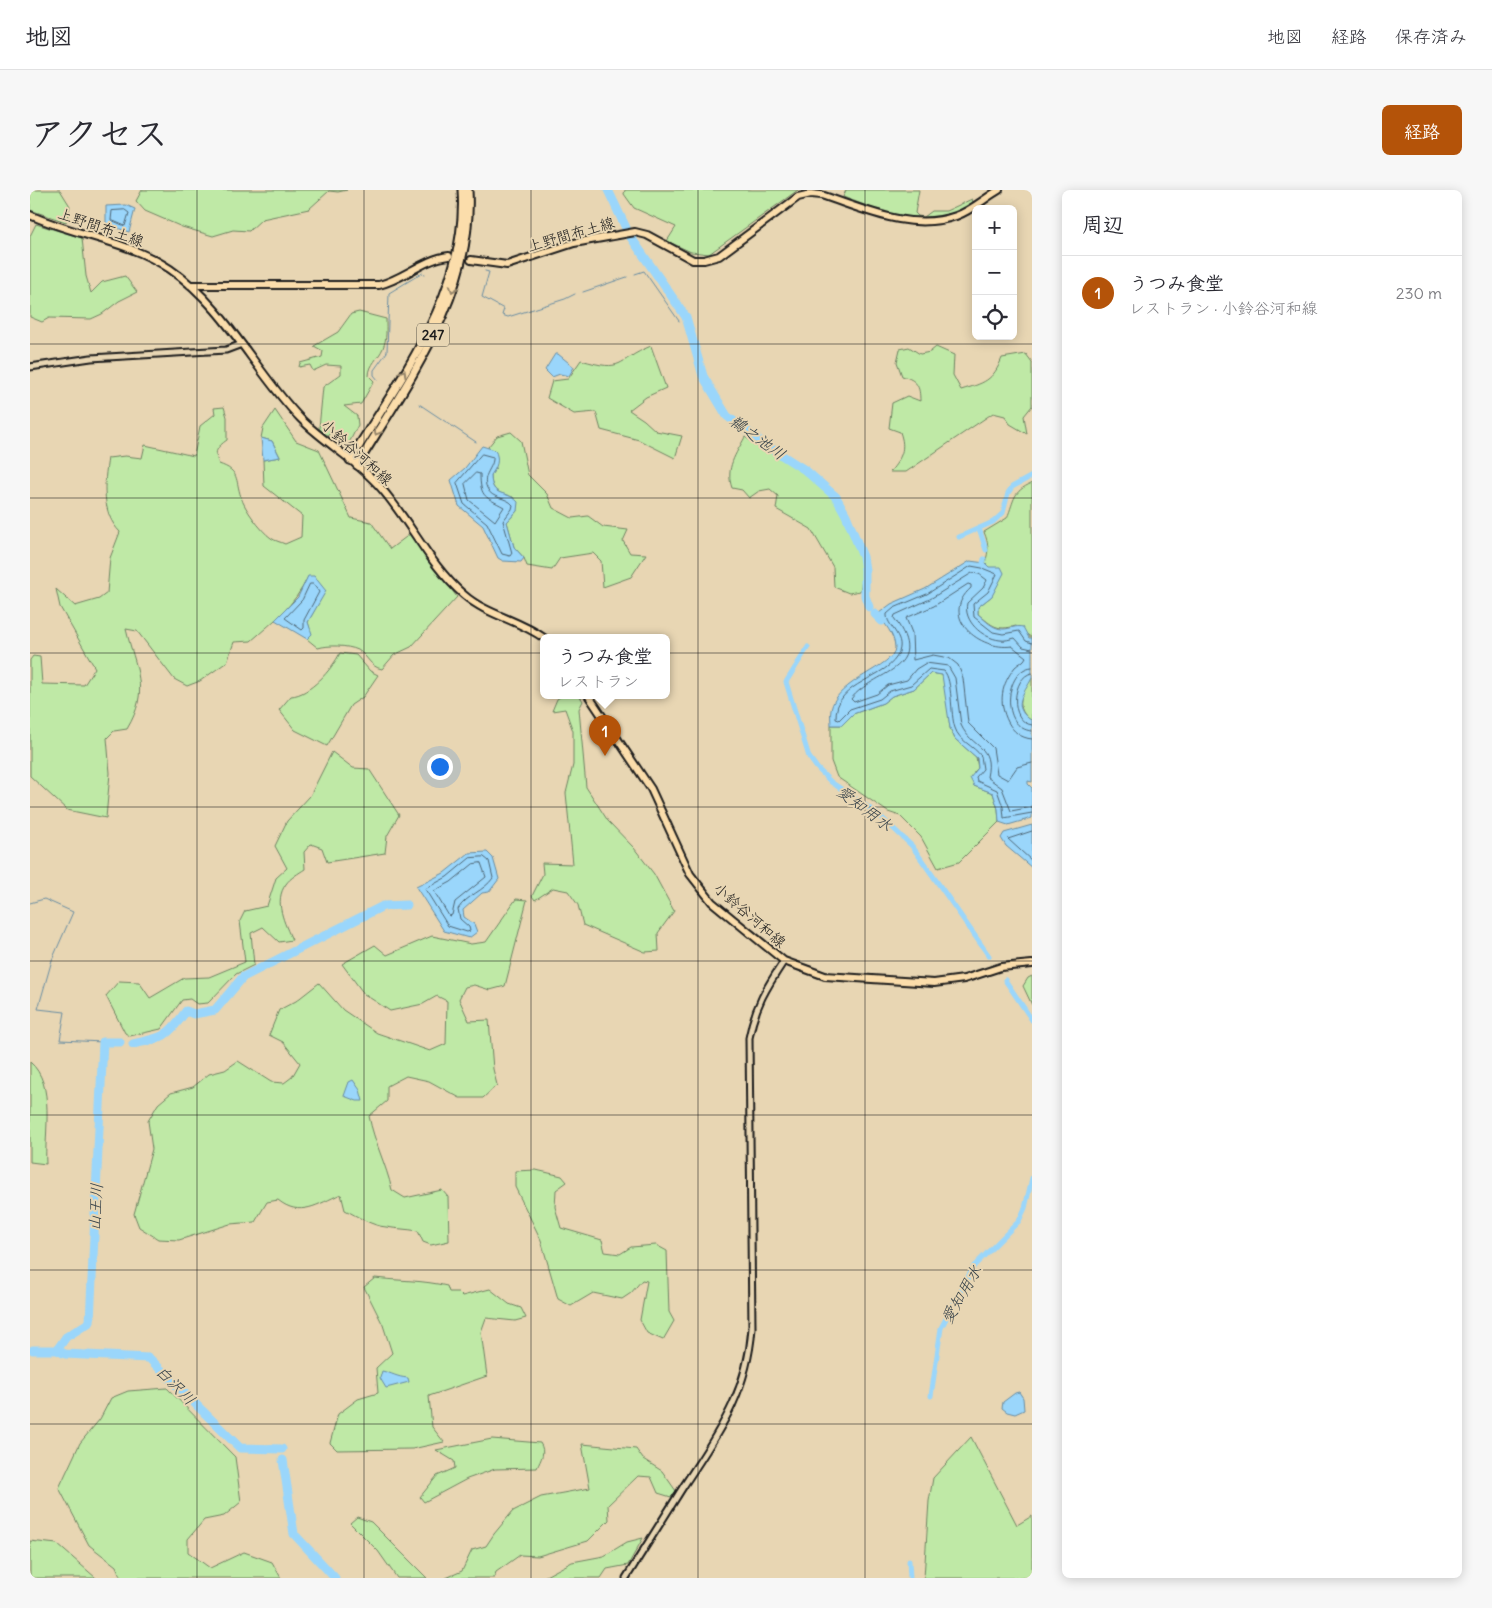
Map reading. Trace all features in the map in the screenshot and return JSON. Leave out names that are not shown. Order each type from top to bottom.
[{"type":"highway","name":"247","points":[[350,460],[420,346],[435,316],[453,265],[460,231],[462,190]]},
{"type":"highway","name":"247","points":[[357,465],[425,352],[451,295],[460,267],[468,231],[468,190]]},
{"type":"main road","name":"上野間布土線","points":[[470,260],[507,265],[574,243],[636,232],[647,235],[688,258],[704,260],[719,256],[798,196],[811,194],[821,196],[905,221],[926,222],[957,216],[998,190]]},
{"type":"main road","name":"上野間布土線","points":[[30,215],[143,253],[170,269],[190,285]]},
{"type":"main road","points":[[190,285],[379,285],[406,275],[429,261],[449,256]]},
{"type":"main road","name":"小鈴谷河和線","points":[[190,285],[212,307],[301,419],[357,465],[383,490],[431,557],[464,596],[540,636]]},
{"type":"main road","name":"小鈴谷河和線","points":[[591,699],[651,789],[690,874],[712,902],[735,923],[784,961],[825,976],[921,983],[943,982],[1001,967],[1032,964]]},
{"type":"street","points":[[30,367],[118,356],[226,350],[242,344]]},
{"type":"street","points":[[626,1578],[723,1426],[738,1395],[747,1367],[752,1328],[753,1288],[749,1038],[753,1016],[760,998],[784,961]]},
{"type":"green space","points":[[30,190],[60,190],[70,206],[66,222],[30,210]]},
{"type":"green space","points":[[142,190],[347,190],[329,191],[309,209],[262,219],[249,231],[233,230],[213,236],[182,227],[145,211],[136,201]]},
{"type":"green space","points":[[625,190],[798,190],[709,254],[691,252],[667,241],[676,227],[634,208],[624,194]]},
{"type":"green space","points":[[846,190],[919,190],[915,213],[918,216],[924,217],[932,211],[946,211],[972,199],[973,203],[939,218],[908,218],[877,210],[843,197]]},
{"type":"green space","points":[[36,224],[82,238],[86,276],[91,293],[102,282],[125,276],[137,292],[91,319],[49,318],[42,322],[30,317],[30,236]]},
{"type":"green space","points":[[359,312],[386,319],[386,338],[383,348],[369,372],[369,376],[374,381],[361,404],[344,406],[357,416],[358,425],[349,443],[343,444],[341,437],[335,434],[326,435],[319,428],[323,387],[341,374],[341,366],[326,365],[313,371],[310,365],[299,367],[300,363],[322,357],[323,351],[314,346],[338,332],[351,314]]},
{"type":"green space","points":[[651,346],[666,388],[646,397],[629,410],[656,431],[682,436],[675,458],[639,440],[601,430],[596,412],[574,414],[547,398],[552,381],[568,379],[581,360],[595,364],[619,364],[639,351]]},
{"type":"green space","points":[[909,347],[920,354],[930,352],[936,347],[954,355],[953,375],[961,390],[987,380],[995,372],[1002,358],[1026,354],[1032,362],[1032,406],[1024,416],[1027,434],[1010,424],[1005,416],[993,413],[906,472],[890,472],[900,457],[903,448],[900,432],[889,428],[892,403],[907,396],[920,401],[917,384],[911,379],[902,376],[897,362],[900,349]]},
{"type":"green space","points":[[224,407],[227,417],[227,440],[217,450],[217,460],[219,464],[226,467],[236,476],[241,497],[249,513],[267,535],[285,544],[301,537],[302,516],[264,486],[263,460],[280,457],[272,441],[261,438],[263,428],[275,410],[296,441],[319,450],[351,518],[371,522],[390,549],[410,534],[457,597],[411,647],[394,655],[382,669],[372,664],[358,650],[338,646],[318,648],[307,639],[311,634],[308,622],[325,591],[308,577],[297,596],[276,619],[251,641],[234,642],[227,662],[200,681],[187,686],[174,679],[137,631],[126,629],[137,667],[140,690],[134,715],[127,729],[114,731],[107,738],[110,773],[106,818],[67,810],[30,776],[30,660],[33,656],[40,657],[42,684],[84,685],[95,668],[60,607],[56,589],[75,606],[99,599],[107,593],[110,558],[120,532],[110,516],[105,497],[108,458],[125,456],[142,458],[145,445],[194,456],[200,426],[215,414],[214,408]]},
{"type":"green space","points":[[511,432],[521,441],[528,475],[547,494],[553,508],[572,518],[588,516],[603,527],[628,530],[623,541],[630,553],[646,554],[631,577],[603,587],[601,561],[593,553],[560,558],[552,570],[527,566],[524,558],[514,547],[507,522],[517,511],[513,497],[496,491],[491,480],[491,475],[496,468],[488,447],[497,436]]},
{"type":"green space","points":[[745,437],[804,473],[834,500],[840,509],[860,558],[862,576],[860,591],[849,593],[834,587],[833,567],[811,529],[776,509],[778,496],[770,489],[759,491],[749,498],[742,490],[732,488],[730,474],[732,461]]},
{"type":"green space","points":[[1032,483],[1032,638],[1016,626],[999,628],[991,624],[978,614],[978,607],[992,596],[989,567],[985,563],[988,548],[984,532],[1007,518],[1017,493]]},
{"type":"green space","points":[[340,653],[356,655],[370,671],[378,675],[363,697],[351,705],[327,746],[295,730],[279,710],[291,696],[306,691],[320,680]]},
{"type":"green space","points":[[931,673],[942,675],[945,681],[950,728],[955,739],[976,757],[978,768],[974,772],[974,786],[993,793],[998,809],[999,822],[959,862],[938,868],[921,837],[900,816],[888,812],[837,777],[831,761],[831,725],[842,725],[853,714],[883,703],[892,696],[914,689]]},
{"type":"green space","points":[[1030,678],[1032,678],[1032,721],[1026,716],[1021,706],[1022,695]]},
{"type":"green space","points":[[557,699],[582,699],[583,701],[579,709],[586,787],[608,821],[634,848],[654,874],[674,911],[658,933],[659,951],[645,952],[583,925],[578,905],[568,891],[553,888],[535,900],[532,896],[543,874],[542,863],[573,864],[566,793],[573,765],[573,731],[565,709],[552,711]]},
{"type":"green space","points":[[332,752],[353,768],[369,769],[399,815],[387,836],[385,853],[327,862],[322,848],[311,844],[304,852],[305,869],[288,882],[280,898],[286,927],[292,940],[279,942],[263,927],[251,933],[254,965],[236,974],[208,1003],[197,1004],[190,999],[182,1000],[161,1029],[130,1036],[125,1033],[106,996],[119,981],[139,982],[150,998],[184,978],[209,977],[245,962],[240,921],[245,911],[267,906],[276,878],[287,868],[275,846],[287,821],[310,796]]},
{"type":"green space","points":[[516,899],[527,900],[505,986],[490,990],[474,985],[465,987],[459,999],[469,1021],[489,1020],[493,1069],[497,1085],[483,1098],[460,1098],[429,1081],[406,1076],[387,1086],[387,1101],[369,1116],[392,1190],[405,1198],[442,1190],[448,1197],[449,1241],[431,1245],[423,1242],[418,1231],[370,1223],[345,1210],[341,1194],[317,1205],[302,1209],[286,1205],[278,1200],[267,1202],[255,1222],[230,1224],[179,1240],[158,1239],[139,1227],[134,1214],[152,1149],[148,1121],[158,1104],[171,1093],[193,1087],[209,1074],[225,1070],[238,1061],[271,1082],[284,1083],[292,1077],[300,1063],[283,1042],[269,1035],[279,1010],[296,1001],[319,983],[343,1010],[377,1033],[430,1051],[446,1044],[447,1001],[437,996],[423,1004],[390,1011],[364,994],[342,964],[375,945],[387,955],[432,936],[471,944],[486,942]]},
{"type":"green space","points":[[1032,976],[1032,1005],[1023,986],[1028,978]]},
{"type":"green space","points":[[30,1062],[38,1071],[46,1096],[46,1164],[30,1162]]},
{"type":"green space","points":[[536,1170],[562,1176],[567,1182],[556,1190],[555,1207],[561,1228],[602,1240],[605,1252],[620,1254],[631,1247],[656,1245],[667,1251],[669,1312],[674,1321],[663,1340],[647,1333],[640,1320],[647,1281],[642,1280],[631,1293],[622,1299],[593,1293],[571,1306],[558,1299],[541,1240],[515,1187],[515,1171]]},
{"type":"green space","points":[[375,1278],[438,1284],[447,1286],[449,1292],[458,1292],[462,1296],[490,1289],[509,1304],[521,1308],[526,1318],[515,1321],[486,1318],[481,1332],[487,1376],[429,1396],[432,1427],[444,1442],[412,1449],[337,1450],[330,1443],[338,1414],[358,1399],[378,1393],[376,1368],[392,1353],[383,1325],[364,1287]]},
{"type":"green space","points":[[167,1388],[235,1457],[241,1502],[224,1516],[204,1520],[188,1539],[188,1552],[210,1568],[244,1552],[272,1562],[281,1578],[121,1578],[116,1566],[89,1545],[59,1488],[80,1443],[100,1419],[111,1398],[128,1391]]},
{"type":"green space","points":[[971,1437],[1017,1525],[1032,1516],[1032,1578],[924,1578],[929,1501],[933,1478]]},
{"type":"green space","points":[[492,1439],[540,1443],[543,1452],[537,1468],[495,1469],[467,1479],[424,1502],[420,1497],[437,1476],[455,1468],[454,1461],[436,1450]]},
{"type":"green space","points":[[582,1444],[636,1449],[643,1459],[662,1471],[676,1491],[671,1497],[658,1493],[651,1477],[638,1476],[608,1505],[609,1520],[588,1541],[538,1556],[520,1555],[496,1572],[494,1578],[446,1578],[462,1571],[472,1550],[486,1546],[513,1511],[541,1497],[590,1488]]},
{"type":"green space","points":[[357,1517],[371,1522],[427,1578],[397,1578],[378,1551],[350,1523]]},
{"type":"green space","points":[[643,1538],[628,1565],[607,1569],[601,1578],[542,1578],[572,1562],[604,1556],[627,1542]]},
{"type":"green space","points":[[30,1541],[57,1544],[96,1578],[30,1578]]},
{"type":"water","points":[[126,205],[135,209],[129,232],[106,224],[106,206]]},
{"type":"water","points":[[555,354],[558,354],[574,367],[569,376],[560,374],[552,377],[545,370]]},
{"type":"water","points":[[261,438],[272,441],[280,457],[263,460]]},
{"type":"water","points":[[482,446],[495,450],[497,454],[497,463],[491,475],[494,488],[496,491],[518,502],[517,511],[507,522],[514,547],[524,558],[521,562],[503,561],[498,558],[483,526],[459,506],[451,480],[465,468]]},
{"type":"water","points":[[970,561],[985,563],[989,567],[1001,567],[1004,573],[992,596],[978,607],[978,614],[989,624],[999,629],[1023,627],[1029,638],[1032,638],[1032,678],[1020,705],[1025,716],[1032,721],[1032,782],[1028,781],[1028,784],[1032,788],[1032,818],[1008,825],[999,822],[998,809],[993,793],[974,786],[970,778],[978,768],[977,758],[955,739],[950,728],[942,675],[931,673],[914,689],[892,696],[883,703],[853,714],[842,725],[831,725],[831,710],[835,700],[843,690],[885,661],[892,655],[895,648],[893,638],[879,613],[891,604],[925,589]]},
{"type":"water","points":[[308,576],[314,576],[326,591],[308,622],[312,634],[307,639],[275,620],[298,597]]},
{"type":"water","points":[[1032,825],[1032,868],[1006,846],[1001,838],[1004,833]]},
{"type":"water","points":[[487,852],[493,858],[499,879],[489,892],[482,893],[463,910],[464,917],[474,924],[477,932],[469,938],[444,931],[416,887],[444,873],[469,853]]},
{"type":"water","points":[[353,1080],[360,1090],[363,1101],[357,1101],[344,1096],[349,1082]]},
{"type":"water","points":[[382,1371],[408,1378],[409,1382],[386,1388],[380,1378]]},
{"type":"water","points":[[1019,1392],[1023,1398],[1024,1410],[1015,1414],[1007,1412],[1002,1408],[1003,1402]]},
{"type":"waterway","name":"鵜之池川","points":[[608,190],[626,228]]},
{"type":"waterway","name":"鵜之池川","points":[[630,236],[686,317],[703,376],[727,416],[764,444],[805,470],[836,497],[846,515],[863,557],[865,596],[869,607]]},
{"type":"waterway","points":[[485,271],[489,272],[482,297],[504,309],[502,315],[508,317],[575,294]]},
{"type":"waterway","points":[[635,274],[644,271],[679,321]]},
{"type":"waterway","points":[[378,380],[374,375],[374,370],[387,352],[389,293],[422,273],[425,274]]},
{"type":"waterway","points":[[583,292],[627,277]]},
{"type":"waterway","points":[[419,404],[476,442]]},
{"type":"waterway","name":"愛知用水","points":[[959,537],[993,522],[1003,513],[1008,493],[1012,487],[1032,476]]},
{"type":"waterway","name":"愛知用水","points":[[979,528],[986,550]]},
{"type":"waterway","name":"愛知用水","points":[[983,563],[984,559]]},
{"type":"waterway","name":"鵜之池川","points":[[875,614],[882,621]]},
{"type":"waterway","name":"愛知用水","points":[[808,647],[786,682],[809,757],[831,782],[878,814],[912,846],[989,956]]},
{"type":"waterway","points":[[30,903],[44,899],[73,912],[52,960],[38,1009],[65,1012],[60,1040],[103,1042]]},
{"type":"waterway","name":"山王川","points":[[133,1044],[164,1035],[186,1011],[194,1014],[215,1010],[243,977],[383,906],[407,905]]},
{"type":"waterway","name":"愛知用水","points":[[1005,980],[1032,1020]]},
{"type":"waterway","name":"山王川","points":[[57,1350],[66,1337],[90,1322],[103,1042],[120,1042]]},
{"type":"waterway","name":"愛知用水","points":[[931,1396],[941,1328],[974,1266],[1019,1221],[1025,1208],[1032,1178]]},
{"type":"waterway","name":"白沢川","points":[[33,1350],[57,1350],[65,1354],[149,1358],[240,1448],[282,1449]]},
{"type":"waterway","name":"白沢川","points":[[283,1460],[294,1534],[335,1578]]},
{"type":"waterway","name":"愛知用水","points":[[909,1561],[910,1578]]},
{"type":"place","name":"うつみ食堂","points":[[605,756]]}]
